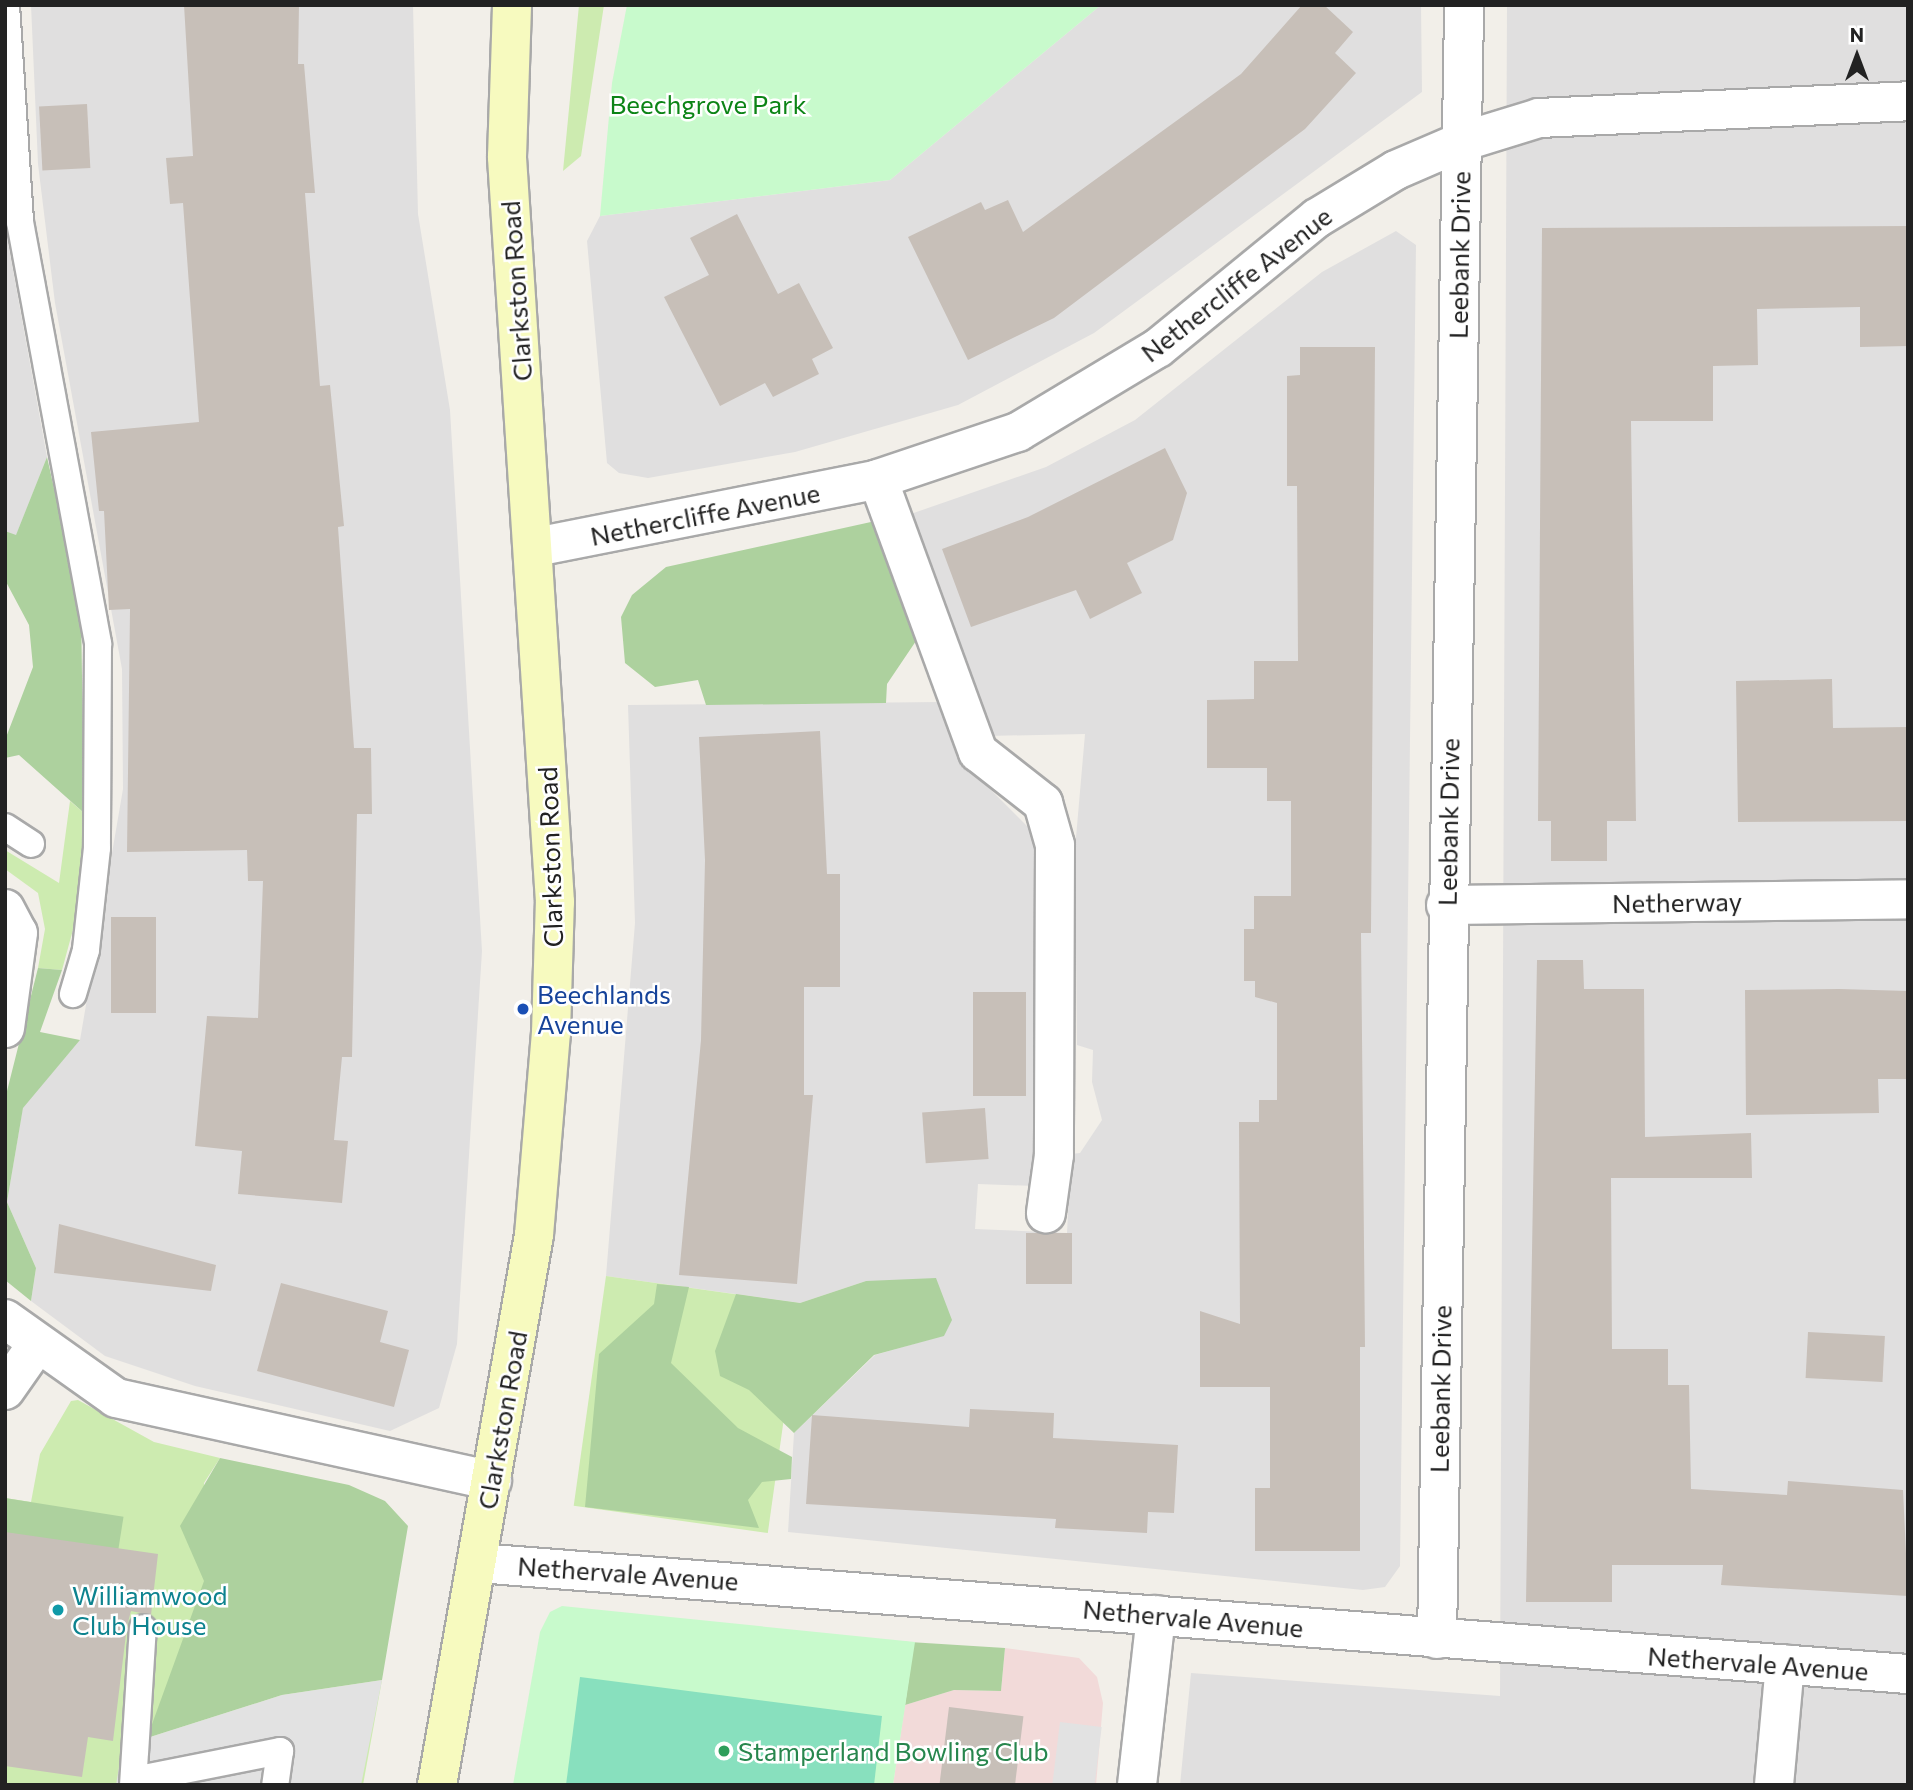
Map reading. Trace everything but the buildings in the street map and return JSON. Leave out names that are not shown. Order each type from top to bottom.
[{"type":"main road","name":"Clarkston Road","points":[[437,1785],[478,1563],[541,1182],[551,1033],[555,902],[536,547],[507,157],[512,5]]},
{"type":"street","name":"Leebank Drive","points":[[1437,1639],[1446,905],[1464,5]]},
{"type":"street","name":"Nethercliffe Avenue","points":[[536,547],[878,479],[1018,432],[1158,348],[1317,218],[1396,170],[1461,142],[1539,118],[1908,101]]},
{"type":"street","points":[[878,479],[978,752],[1043,803],[1055,845],[1054,1155],[1046,1213]]},
{"type":"street","name":"Netherway","points":[[1446,905],[1908,899]]},
{"type":"street","points":[[5,909],[18,933],[5,1028]]},
{"type":"street","points":[[5,1318],[116,1398],[492,1481]]},
{"type":"street","points":[[5,1390],[38,1343]]},
{"type":"street","name":"Nethervale Avenue","points":[[478,1563],[1908,1674]]},
{"type":"street","points":[[1137,1785],[1156,1615]]},
{"type":"street","points":[[1774,1785],[1785,1665]]},
{"type":"lane","points":[[6,5],[20,222],[98,644],[97,848],[86,950],[72,994]]},
{"type":"lane","points":[[5,827],[31,844]]},
{"type":"lane","points":[[143,1628],[133,1783],[280,1751],[275,1785]]},
{"type":"shaded area","points":[[31,5],[413,5],[418,214],[450,410],[482,951],[457,1344],[439,1408],[390,1431],[195,1386],[105,1356],[31,1301],[36,1268],[7,1202],[23,1107],[80,1040],[123,789],[122,669],[55,303],[38,164]]},
{"type":"shaded area","points":[[1101,5],[1421,5],[1422,92],[1094,333],[958,405],[795,452],[648,478],[619,473],[607,463],[587,241],[600,216],[890,180]]},
{"type":"shaded area","points":[[1507,5],[1908,5],[1908,1785],[1180,1785],[1191,1673],[1500,1696]]},
{"type":"shaded area","points":[[5,226],[47,457],[16,536],[5,531]]},
{"type":"shaded area","points":[[1396,231],[1416,245],[1400,1566],[1385,1587],[1363,1590],[788,1532],[794,1433],[875,1355],[945,1335],[866,1281],[800,1303],[606,1276],[635,923],[628,705],[940,702],[964,763],[1031,830],[1038,853],[1035,1186],[978,1184],[975,1229],[1067,1233],[1071,1154],[1080,1153],[1102,1120],[1092,1082],[1093,1050],[1077,1045],[1075,849],[1085,734],[987,736],[905,516],[1046,467],[1135,420],[1322,272]]},
{"type":"shaded area","points":[[1005,1648],[1079,1658],[1097,1677],[1103,1703],[1096,1785],[893,1785],[905,1705],[954,1690],[1001,1691]]},
{"type":"shaded area","points":[[382,1680],[361,1785],[116,1785],[121,1755],[147,1738],[282,1695]]},
{"type":"shaded area","points":[[1060,1722],[1102,1727],[1095,1785],[1052,1785]]},
{"type":"green space","points":[[579,5],[604,5],[581,156],[563,171]]},
{"type":"green space","name":"Beechgrove Park","points":[[627,5],[1101,5],[890,180],[600,216],[612,83]]},
{"type":"green space","points":[[47,457],[81,608],[84,813],[19,755],[5,758],[5,740],[33,667],[29,625],[5,580],[5,531],[16,535]]},
{"type":"green space","points":[[880,520],[918,638],[887,684],[886,703],[706,705],[698,680],[655,687],[625,663],[621,617],[632,595],[666,567]]},
{"type":"green space","points":[[70,801],[84,813],[83,893],[62,970],[38,968],[45,929],[38,893],[5,869],[5,850],[59,883]]},
{"type":"green space","points":[[38,968],[62,970],[40,1032],[80,1040],[23,1108],[7,1202],[36,1268],[31,1301],[5,1280],[5,1099]]},
{"type":"green space","points":[[606,1276],[800,1303],[768,1533],[574,1506]]},
{"type":"green space","points":[[936,1278],[952,1320],[944,1336],[874,1355],[794,1433],[749,1390],[720,1376],[715,1351],[736,1294],[800,1303],[866,1281]]},
{"type":"green space","points":[[657,1284],[689,1287],[671,1363],[738,1428],[792,1457],[791,1479],[762,1482],[748,1500],[759,1528],[585,1507],[599,1354],[654,1304]]},
{"type":"green space","points":[[78,1400],[154,1442],[220,1458],[204,1483],[204,1581],[382,1680],[363,1785],[5,1785],[5,1498],[31,1502],[40,1454],[71,1401]]},
{"type":"green space","points":[[220,1458],[349,1485],[385,1501],[408,1526],[382,1680],[282,1695],[147,1738],[204,1581],[180,1526]]},
{"type":"green space","points":[[5,1498],[124,1517],[118,1550],[5,1532]]},
{"type":"green space","points":[[562,1606],[915,1642],[893,1785],[513,1785],[540,1632],[550,1612]]},
{"type":"green space","points":[[798,1635],[1005,1648],[1001,1691],[954,1690],[905,1705],[911,1663]]},
{"type":"green space","name":"Stamperland Bowling Club","points":[[580,1677],[882,1716],[874,1785],[566,1785]]},
{"type":"place","name":"Beechlands Avenue","points":[[523,1009]]},
{"type":"place","name":"Williamwood Club House","points":[[58,1610]]},
{"type":"place","name":"Stamperland Bowling Club","points":[[724,1751]]}]
